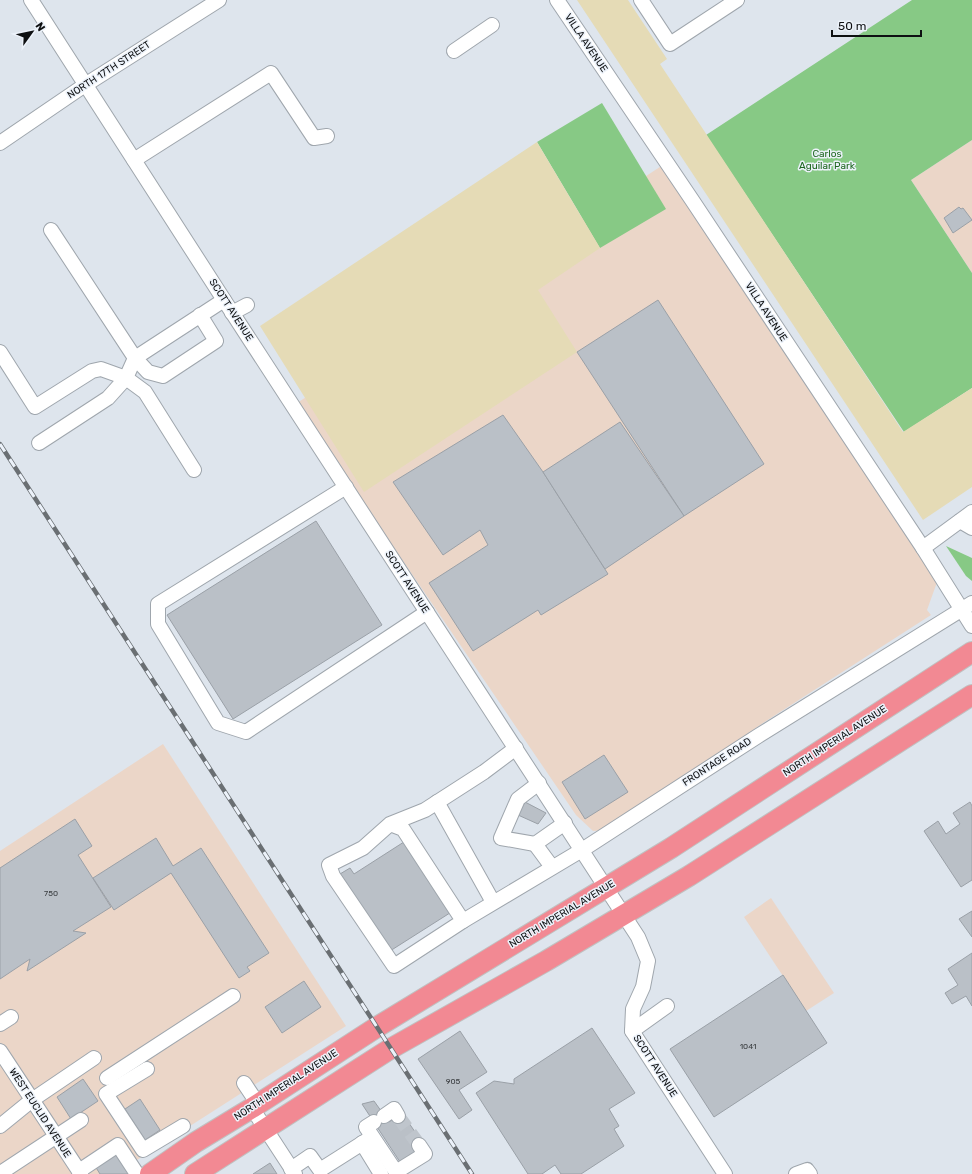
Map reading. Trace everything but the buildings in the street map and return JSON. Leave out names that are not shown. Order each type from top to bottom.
[{"type":"highway","name":"NORTH IMPERIAL AVENUE","points":[[150,1174],[196,1142],[255,1106],[377,1027],[671,848],[972,652]]},
{"type":"highway","points":[[195,1174],[390,1049],[546,961],[689,876],[972,695]]},
{"type":"street","name":"SCOTT AVENUE","points":[[31,0],[638,937],[648,961],[643,987],[633,1010],[632,1031],[726,1174]]},
{"type":"street","name":"NORTH 17TH STREET","points":[[0,143],[85,85],[220,0]]},
{"type":"street","name":"VILLA AVENUE","points":[[557,0],[923,548],[967,606],[972,626]]},
{"type":"street","points":[[641,0],[670,44],[737,0]]},
{"type":"street","points":[[454,51],[492,25]]},
{"type":"street","points":[[134,160],[271,73],[314,138],[327,136]]},
{"type":"street","points":[[51,230],[135,358],[148,372],[163,376],[216,341],[200,315]]},
{"type":"street","points":[[39,444],[108,398],[126,378],[135,358],[224,300]]},
{"type":"street","points":[[232,312],[247,305]]},
{"type":"street","points":[[0,352],[35,407],[92,371],[100,369],[126,378],[145,392],[194,470]]},
{"type":"street","points":[[346,487],[158,604],[158,624],[218,724],[246,732],[427,612]]},
{"type":"street","points":[[923,548],[972,512]]},
{"type":"street","points":[[960,521],[972,528]]},
{"type":"street","name":"FRONTAGE ROAD","points":[[390,824],[363,848],[329,865],[333,876],[394,966],[467,918],[582,850],[758,736],[967,606]]},
{"type":"street","points":[[390,824],[425,810],[484,772],[516,748]]},
{"type":"street","points":[[539,783],[518,799],[501,838],[535,844],[552,867]]},
{"type":"street","points":[[437,802],[493,902]]},
{"type":"street","points":[[535,844],[565,823]]},
{"type":"street","points":[[390,824],[403,829],[467,918]]},
{"type":"street","points":[[107,1078],[233,996]]},
{"type":"street","points":[[632,1031],[668,1006]]},
{"type":"street","name":"WEST EUCLID AVENUE","points":[[0,1051],[80,1172]]},
{"type":"street","points":[[0,1126],[32,1100],[94,1058]]},
{"type":"street","points":[[147,1069],[106,1094],[143,1150],[182,1124],[196,1142]]},
{"type":"street","points":[[244,1082],[265,1129],[293,1171],[310,1156],[320,1170],[375,1129]]},
{"type":"street","points":[[3,1174],[2,1172],[81,1120]]},
{"type":"street","points":[[375,1129],[392,1173],[425,1154],[418,1145]]},
{"type":"street","points":[[375,1129],[381,1174]]},
{"type":"street","points":[[80,1172],[118,1145],[137,1174]]},
{"type":"shaded area","points":[[972,140],[972,273],[911,180]]},
{"type":"shaded area","points":[[663,165],[940,574],[927,610],[931,615],[763,723],[608,830],[593,831],[576,815],[297,403]]},
{"type":"shaded area","points":[[163,744],[346,1026],[115,1174],[0,1174],[0,851]]},
{"type":"shaded area","points":[[771,898],[834,993],[806,1011],[744,917]]},
{"type":"green space","name":"Carlos Aguilar Park","points":[[912,0],[972,0],[972,140],[911,180],[972,273],[972,388],[904,432],[706,135]]},
{"type":"green space","points":[[602,103],[666,209],[600,248],[537,142]]},
{"type":"green space","points":[[946,546],[972,558],[972,581],[966,576]]},
{"type":"sand","points":[[577,0],[628,0],[667,59],[660,64],[903,432],[972,388],[972,487],[923,520]]},
{"type":"sand","points":[[537,142],[600,248],[538,290],[577,352],[364,492],[260,326]]},
{"type":"tunnel","points":[[398,1116],[419,1145]]},
{"type":"railway","points":[[0,444],[472,1174]]}]
